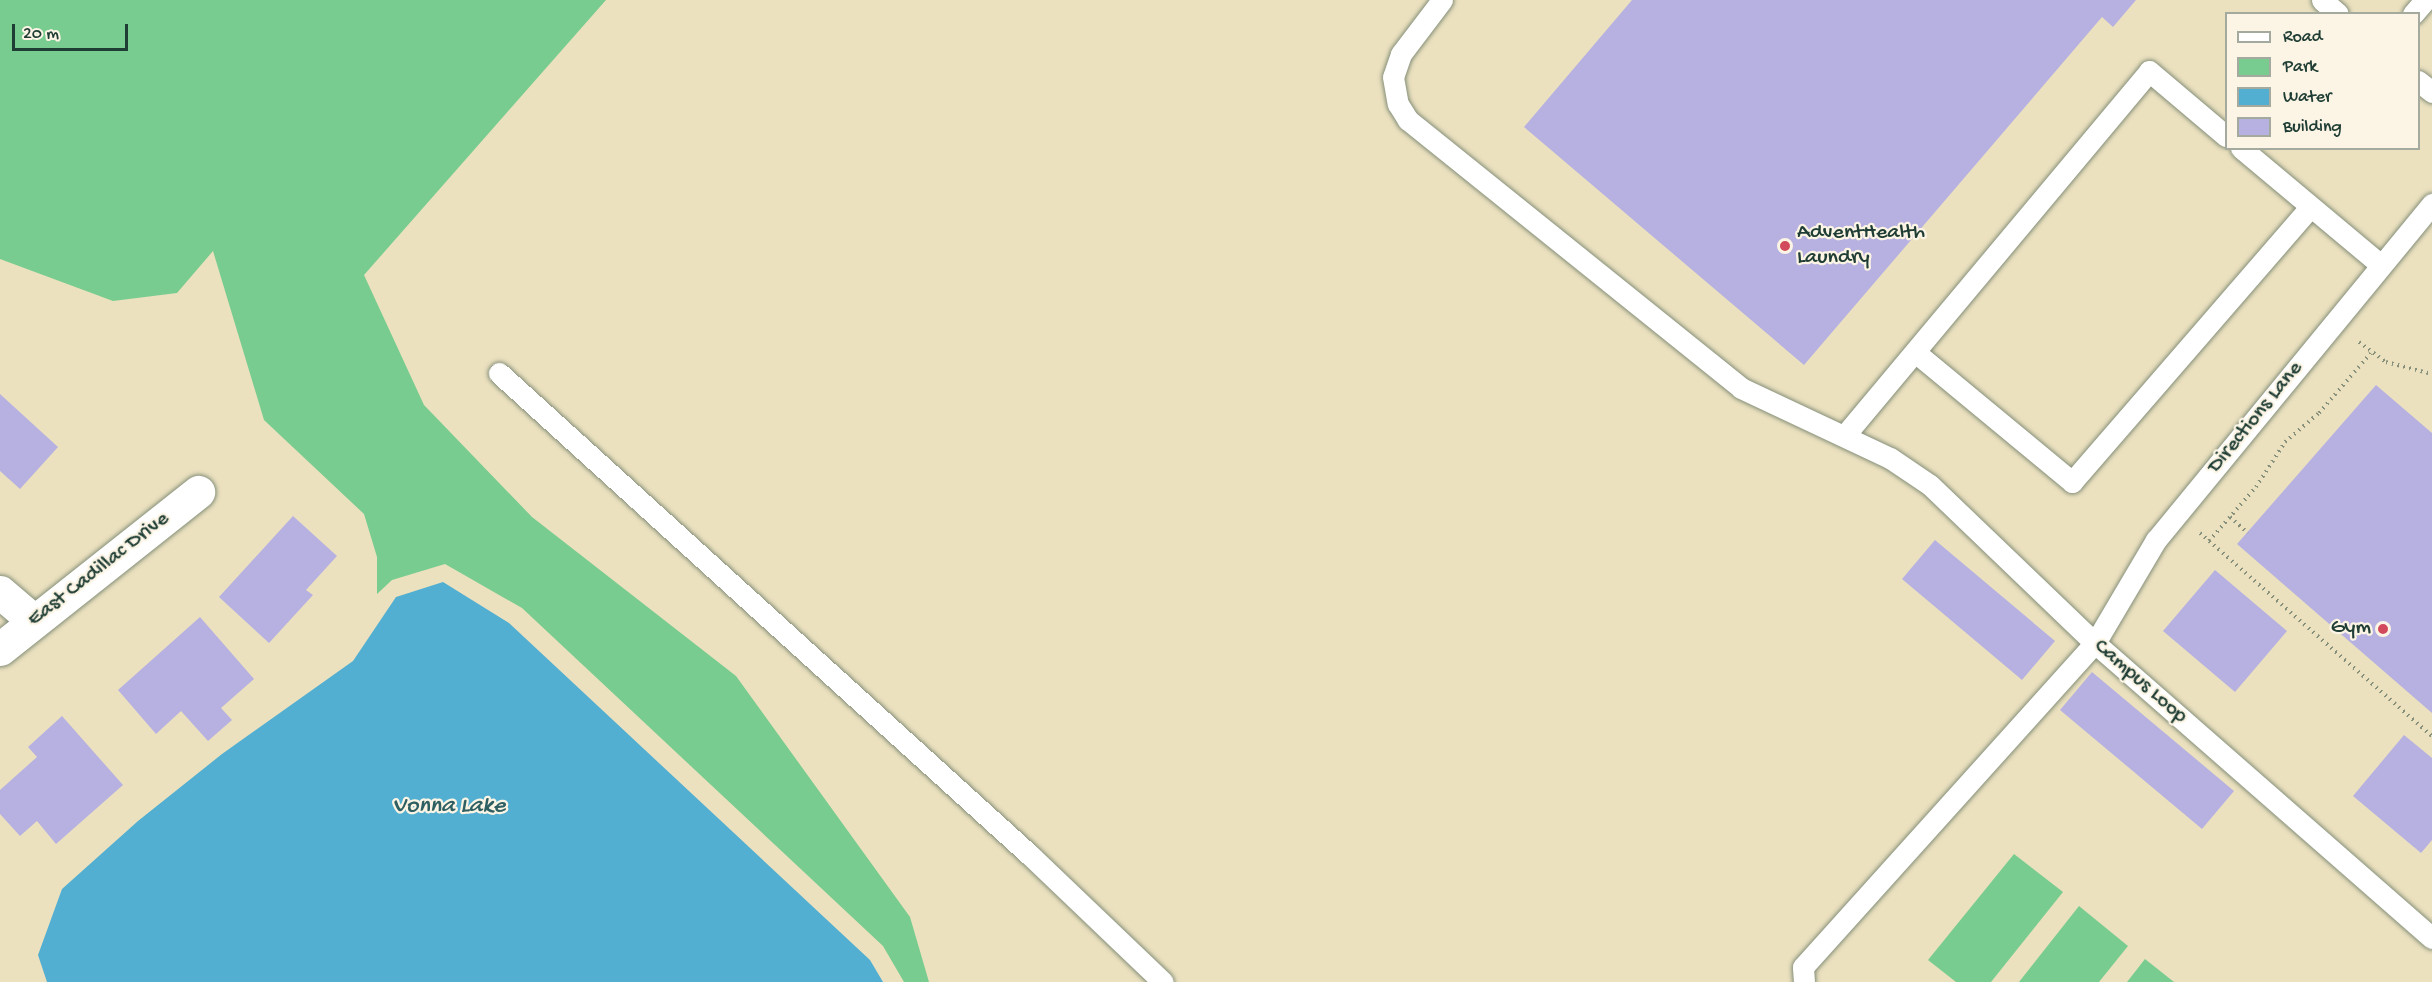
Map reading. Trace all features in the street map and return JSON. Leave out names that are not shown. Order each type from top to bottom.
[{"type":"street","name":"East Cadillac Drive","points":[[0,650],[198,492]]},
{"type":"street","points":[[0,592],[34,621]]},
{"type":"lane","name":"Campus Loop","points":[[1442,0],[1401,54],[1393,77],[1398,104],[1408,120],[1740,388],[1845,435],[1890,458],[1930,485],[2095,643],[2432,938]]},
{"type":"lane","points":[[2322,0],[2336,12]]},
{"type":"lane","points":[[2415,12],[2425,0]]},
{"type":"lane","points":[[1845,435],[2149,71],[2225,135]]},
{"type":"lane","points":[[2420,83],[2432,92]]},
{"type":"lane","points":[[2243,150],[2381,266]]},
{"type":"lane","name":"Directions Lane","points":[[1804,982],[1803,967],[2095,643],[2156,540],[2432,204]]},
{"type":"lane","points":[[1915,352],[2072,482],[2310,207]]},
{"type":"lane","points":[[499,373],[1030,856],[1163,982]]},
{"type":"path","points":[[2336,321],[2371,353],[2406,369],[2432,374]]},
{"type":"path","points":[[2209,541],[2256,488],[2285,442],[2319,413],[2371,353]]},
{"type":"path","points":[[2177,513],[2432,736]]},
{"type":"path","points":[[2230,517],[2248,533]]},
{"type":"green space","points":[[0,0],[606,0],[364,275],[424,405],[532,517],[736,676],[910,917],[929,982],[904,982],[883,946],[522,608],[445,564],[392,580],[377,594],[377,557],[364,514],[264,420],[213,251],[177,293],[113,301],[0,259]]},
{"type":"green space","points":[[2014,854],[2063,892],[1991,982],[1956,982],[1928,960]]},
{"type":"green space","points":[[2079,906],[2128,946],[2099,982],[2019,982]]},
{"type":"green space","points":[[2145,959],[2174,982],[2127,982]]},
{"type":"water","name":"Vonna Lake","points":[[443,582],[509,623],[870,960],[883,982],[47,982],[38,955],[62,889],[138,821],[222,754],[353,661],[396,597]]},
{"type":"building","name":"AdventHealth Laundry","points":[[1632,0],[2136,0],[2113,27],[2102,17],[1804,365],[1524,127]]},
{"type":"building","name":"Gym","points":[[2376,385],[2432,433],[2432,713],[2237,544]]},
{"type":"building","points":[[0,394],[58,447],[20,489],[0,471]]},
{"type":"building","points":[[293,516],[337,556],[306,590],[313,595],[269,643],[219,597]]},
{"type":"building","points":[[1935,540],[2055,641],[2022,680],[1902,579]]},
{"type":"building","points":[[2215,570],[2287,631],[2235,692],[2163,631]]},
{"type":"building","points":[[200,617],[254,679],[221,708],[232,720],[208,741],[181,711],[156,734],[118,690]]},
{"type":"building","points":[[2092,672],[2234,791],[2202,829],[2060,710]]},
{"type":"building","points":[[62,716],[123,785],[56,844],[37,821],[20,836],[0,814],[0,790],[37,757],[28,747]]},
{"type":"building","points":[[2404,735],[2432,758],[2432,840],[2421,853],[2353,796]]},
{"type":"place","name":"AdventHealth Laundry","points":[[1785,246]]},
{"type":"place","name":"Gym","points":[[2383,629]]}]
